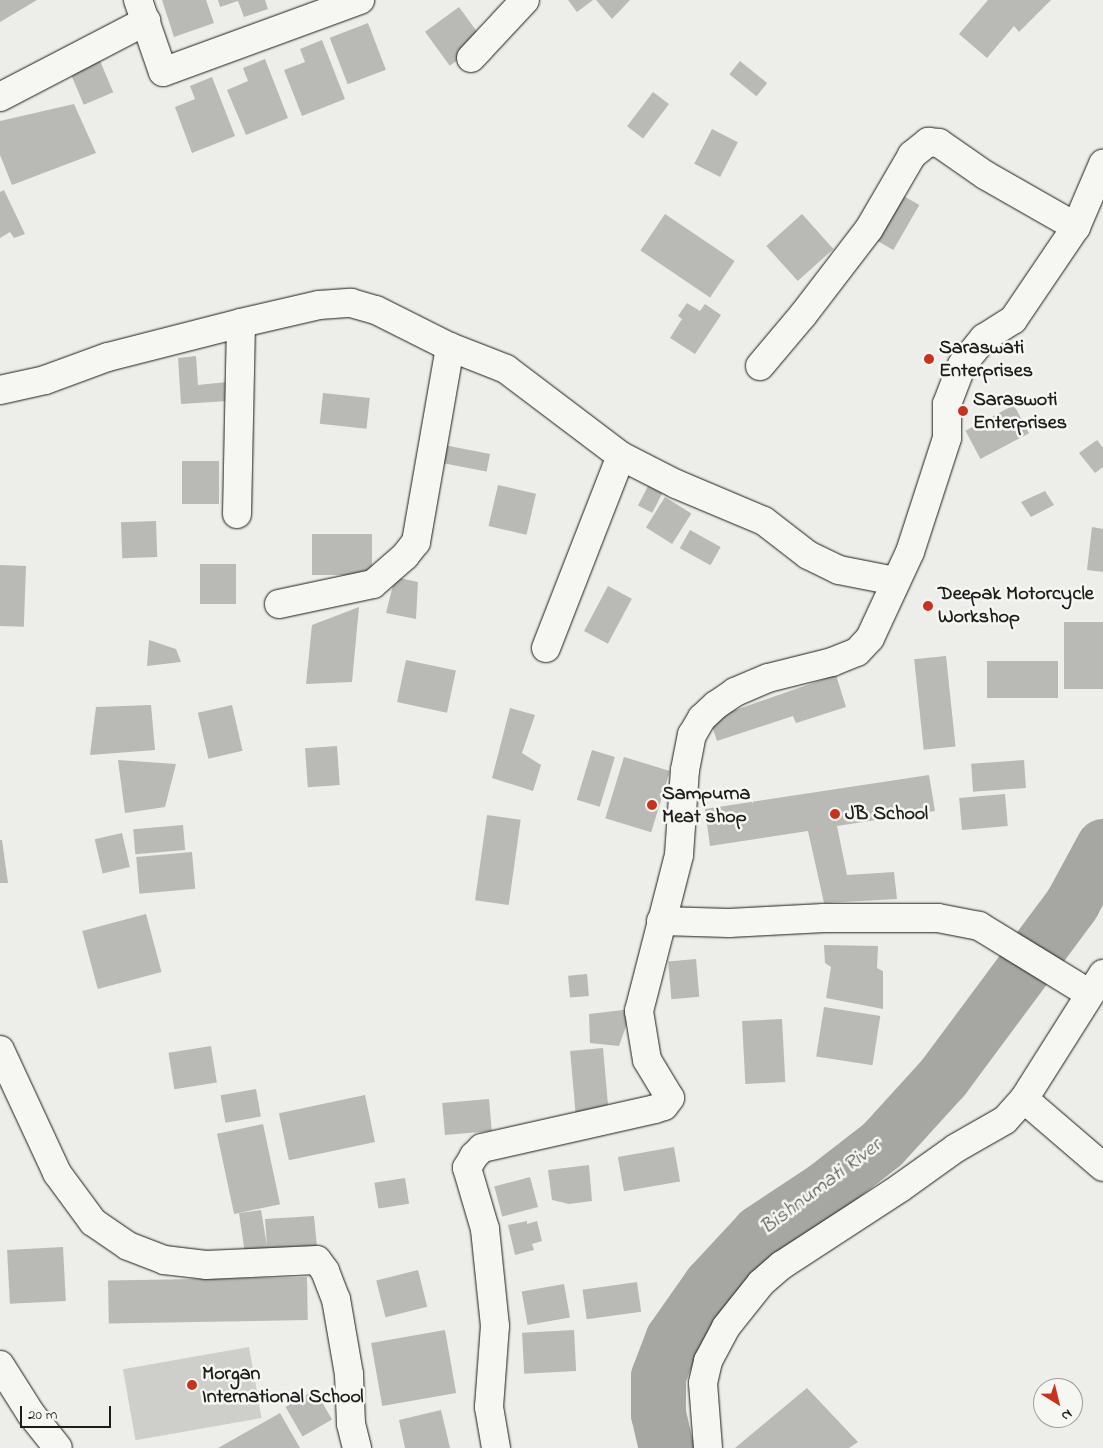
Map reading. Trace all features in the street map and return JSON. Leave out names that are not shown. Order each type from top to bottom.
[{"type":"street","points":[[0,97],[142,11],[163,72],[360,0]]},
{"type":"street","points":[[471,58],[525,0]]},
{"type":"street","points":[[760,366],[803,315],[869,229],[912,155],[928,142],[939,143],[985,175],[1076,228]]},
{"type":"street","points":[[496,1448],[489,1407],[495,1326],[487,1248],[485,1229],[467,1168],[474,1156],[482,1148],[655,1109],[664,1106],[670,1098],[647,1060],[639,1011],[679,855],[685,770],[692,735],[702,718],[716,705],[743,689],[768,678],[832,662],[857,652],[870,638],[910,552],[947,438],[947,404],[962,365],[984,338],[1013,320],[1076,228],[1103,164]]},
{"type":"street","points":[[0,390],[45,380],[108,357],[241,323],[319,305],[350,303],[376,310],[450,347],[506,368],[621,456],[676,484],[764,521],[808,555],[839,570],[895,581]]},
{"type":"street","points":[[237,514],[241,323]]},
{"type":"street","points":[[279,604],[373,584],[405,556],[416,542],[450,347]]},
{"type":"street","points":[[546,648],[621,456]]},
{"type":"street","points":[[661,921],[729,923],[824,918],[938,918],[979,926],[1015,947],[1088,983],[1024,1099],[1005,1120],[956,1148],[900,1188],[782,1265],[761,1283],[726,1327],[708,1361],[702,1383],[708,1448]]},
{"type":"street","points":[[0,1050],[56,1173],[93,1222],[128,1246],[164,1260],[206,1265],[317,1260],[325,1271],[336,1299],[349,1374],[351,1424],[357,1448]]},
{"type":"street","points":[[1024,1099],[1102,1165]]},
{"type":"street","points":[[0,1364],[31,1414],[58,1448]]},
{"type":"shaded area","points":[[249,1347],[262,1418],[135,1440],[123,1369]]},
{"type":"building","points":[[0,0],[37,0],[0,22]]},
{"type":"building","points":[[162,0],[206,0],[214,23],[174,37]]},
{"type":"building","points":[[218,0],[265,0],[268,9],[244,17],[238,1],[220,7]]},
{"type":"building","points":[[568,0],[593,0],[577,12]]},
{"type":"building","points":[[596,0],[630,0],[612,19]]},
{"type":"building","points":[[988,0],[1051,0],[1019,32],[1014,26],[987,58],[959,34]]},
{"type":"building","points":[[459,7],[484,41],[450,66],[425,32]]},
{"type":"building","points":[[368,23],[386,70],[348,84],[330,38]]},
{"type":"building","points":[[322,40],[345,99],[302,116],[284,70],[305,62],[300,49]]},
{"type":"building","points":[[265,59],[288,118],[246,135],[227,90],[248,81],[243,68]]},
{"type":"building","points":[[100,61],[113,92],[84,105],[71,74]]},
{"type":"building","points":[[740,61],[767,83],[757,96],[729,74]]},
{"type":"building","points":[[212,77],[235,136],[192,153],[175,107],[195,99],[190,86]]},
{"type":"building","points":[[653,92],[669,104],[643,138],[627,126]]},
{"type":"building","points":[[74,104],[96,153],[12,185],[0,155],[0,121]]},
{"type":"building","points":[[712,129],[738,142],[720,177],[694,164]]},
{"type":"building","points":[[4,190],[25,234],[14,238],[10,232],[0,238],[0,192]]},
{"type":"building","points":[[902,195],[919,205],[893,250],[876,240]]},
{"type":"building","points":[[665,214],[735,261],[710,297],[640,250]]},
{"type":"building","points":[[802,214],[833,249],[798,281],[766,246]]},
{"type":"building","points":[[687,303],[700,311],[705,304],[721,315],[695,354],[670,338],[682,319],[678,316]]},
{"type":"building","points":[[196,356],[198,385],[227,382],[228,401],[181,404],[178,358]]},
{"type":"building","points":[[323,393],[370,398],[367,429],[320,424]]},
{"type":"building","points":[[1014,405],[1029,433],[980,459],[965,431]]},
{"type":"building","points":[[1097,440],[1103,448],[1103,467],[1095,473],[1079,453]]},
{"type":"building","points":[[439,444],[490,454],[487,472],[436,462]]},
{"type":"building","points":[[182,461],[219,461],[219,504],[182,504]]},
{"type":"building","points":[[498,485],[536,494],[527,535],[489,526]]},
{"type":"building","points":[[648,486],[662,493],[652,513],[638,506]]},
{"type":"building","points":[[1045,491],[1054,505],[1031,517],[1021,502]]},
{"type":"building","points":[[665,497],[691,513],[672,544],[646,528]]},
{"type":"building","points":[[156,521],[157,557],[122,558],[121,522]]},
{"type":"building","points":[[1092,527],[1103,529],[1103,572],[1087,570]]},
{"type":"building","points":[[690,530],[721,547],[710,565],[680,548]]},
{"type":"building","points":[[312,534],[372,534],[372,575],[312,575]]},
{"type":"building","points":[[200,564],[236,564],[236,604],[200,604]]},
{"type":"building","points":[[0,565],[26,566],[24,627],[0,626]]},
{"type":"building","points":[[395,577],[418,582],[416,619],[386,613]]},
{"type":"building","points":[[608,586],[632,599],[608,644],[584,631]]},
{"type":"building","points":[[359,607],[352,682],[306,684],[312,625]]},
{"type":"building","points":[[1064,622],[1103,622],[1103,689],[1064,689]]},
{"type":"building","points":[[149,640],[176,649],[181,662],[147,666]]},
{"type":"building","points":[[946,656],[956,747],[924,750],[914,659]]},
{"type":"building","points":[[406,660],[456,671],[447,713],[397,702]]},
{"type":"building","points":[[987,661],[1058,661],[1058,698],[987,698]]},
{"type":"building","points":[[836,675],[846,707],[796,723],[793,716],[717,741],[711,723],[721,715]]},
{"type":"building","points":[[151,705],[155,750],[90,755],[96,707]]},
{"type":"building","points":[[232,705],[243,751],[208,759],[198,713]]},
{"type":"building","points":[[510,708],[535,715],[522,753],[541,765],[533,791],[492,778]]},
{"type":"building","points":[[337,746],[340,785],[308,787],[305,748]]},
{"type":"building","points":[[592,750],[615,757],[600,807],[577,800]]},
{"type":"building","points":[[624,757],[670,771],[651,832],[605,818]]},
{"type":"building","points":[[118,760],[176,764],[165,807],[125,813]]},
{"type":"building","points":[[1024,760],[1026,788],[973,792],[971,764]]},
{"type":"building","points":[[929,775],[935,811],[837,826],[847,875],[894,872],[897,899],[824,903],[808,831],[710,846],[705,809]]},
{"type":"building","points":[[1005,794],[1008,826],[962,830],[959,798]]},
{"type":"building","points":[[487,815],[521,820],[509,905],[475,900]]},
{"type":"building","points":[[183,825],[185,850],[135,854],[133,829]]},
{"type":"building","points":[[122,833],[130,867],[103,873],[95,839]]},
{"type":"building","points":[[0,840],[2,840],[8,883],[0,883]]},
{"type":"building","points":[[192,852],[195,889],[139,894],[136,857]]},
{"type":"building","points":[[146,914],[162,972],[98,989],[82,931]]},
{"type":"building","points":[[824,945],[878,946],[877,968],[883,971],[883,1009],[826,998],[831,967],[825,963]]},
{"type":"building","points":[[696,959],[699,997],[671,999],[668,961]]},
{"type":"building","points":[[587,974],[589,996],[570,998],[568,976]]},
{"type":"building","points":[[824,1007],[880,1016],[872,1065],[816,1056]]},
{"type":"building","points":[[632,1009],[619,1046],[590,1043],[589,1014]]},
{"type":"building","points":[[782,1019],[785,1082],[745,1084],[742,1021]]},
{"type":"building","points":[[211,1046],[217,1083],[174,1089],[169,1053]]},
{"type":"building","points":[[603,1048],[608,1111],[576,1114],[570,1051]]},
{"type":"building","points":[[256,1089],[261,1117],[225,1123],[221,1095]]},
{"type":"building","points":[[365,1095],[375,1142],[289,1160],[279,1113]]},
{"type":"building","points":[[489,1099],[492,1131],[445,1135],[442,1103]]},
{"type":"building","points":[[263,1124],[280,1204],[234,1214],[217,1134]]},
{"type":"building","points":[[674,1147],[680,1181],[624,1191],[618,1157]]},
{"type":"building","points":[[589,1165],[592,1201],[569,1204],[552,1200],[548,1170]]},
{"type":"building","points":[[530,1177],[538,1207],[502,1217],[494,1187]]},
{"type":"building","points":[[405,1178],[409,1204],[378,1209],[374,1183]]},
{"type":"building","points":[[261,1210],[267,1246],[265,1219],[314,1216],[317,1247],[245,1254],[239,1213]]},
{"type":"building","points":[[527,1221],[527,1224],[537,1221],[542,1241],[532,1244],[534,1250],[515,1255],[508,1225]]},
{"type":"building","points":[[63,1247],[66,1301],[10,1304],[7,1250]]},
{"type":"building","points":[[418,1270],[427,1307],[385,1317],[376,1280]]},
{"type":"building","points":[[307,1277],[308,1320],[109,1323],[108,1280]]},
{"type":"building","points":[[637,1282],[641,1312],[587,1319],[583,1290]]},
{"type":"building","points":[[564,1284],[570,1317],[528,1325],[522,1291]]},
{"type":"building","points":[[445,1330],[456,1393],[382,1406],[371,1343]]},
{"type":"building","points":[[574,1330],[576,1371],[524,1374],[522,1333]]},
{"type":"building","points":[[807,1388],[858,1442],[849,1448],[735,1448]]},
{"type":"building","points":[[315,1390],[332,1419],[303,1436],[286,1407]]},
{"type":"building","points":[[441,1410],[450,1448],[405,1448],[399,1420]]},
{"type":"building","points":[[280,1413],[300,1448],[218,1448]]},
{"type":"waterway","name":"Bishnumati River","points":[[666,1448],[658,1414],[658,1376],[672,1339],[710,1285],[759,1232],[824,1189],[882,1144],[943,1077],[1072,903],[1103,846]]},
{"type":"place","name":"Saraswati Enterprises","points":[[929,359]]},
{"type":"place","name":"Saraswoti Enterprises","points":[[963,411]]},
{"type":"place","name":"Deepak Motorcycle Workshop","points":[[928,606]]},
{"type":"place","name":"Sampurna Meat shop","points":[[652,805]]},
{"type":"place","name":"JB School","points":[[835,814]]},
{"type":"place","name":"Morgan International School","points":[[192,1385]]}]
